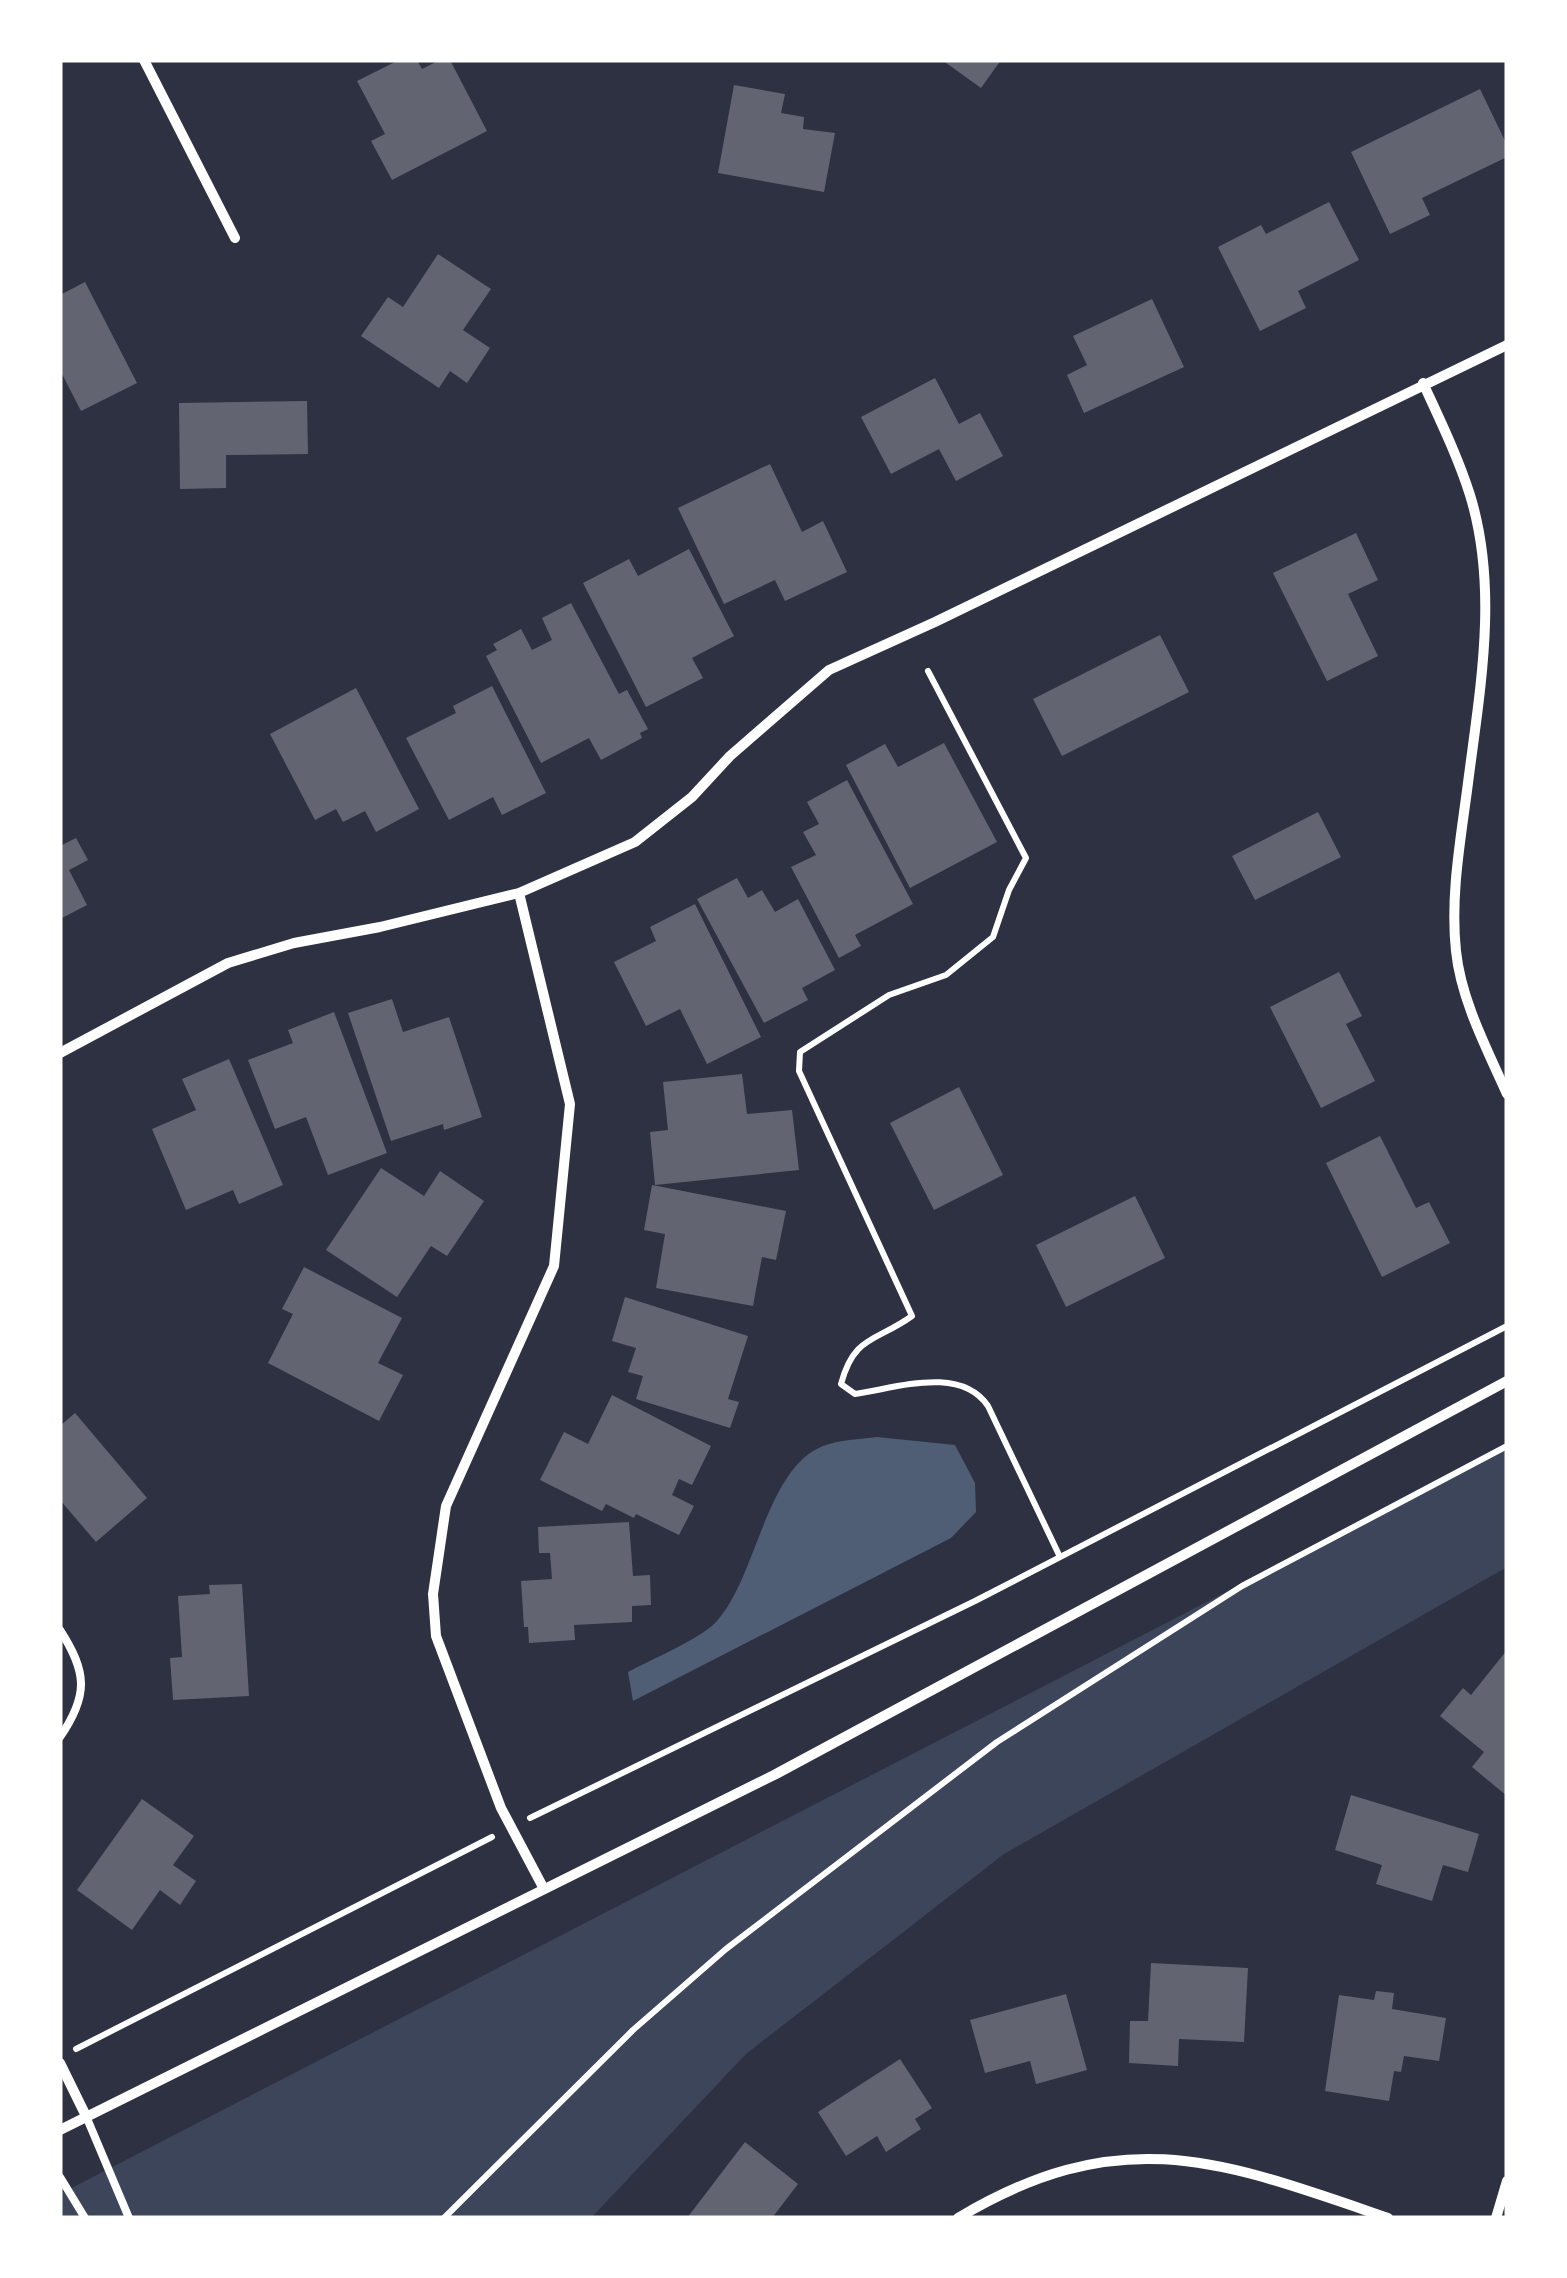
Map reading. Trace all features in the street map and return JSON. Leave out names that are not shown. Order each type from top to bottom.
[{"type":"street","points":[[144,60],[235,238]]},
{"type":"street","points":[[60,1053],[228,962],[294,942],[380,927],[519,893],[634,842],[692,797],[730,756],[829,670],[1507,345]]},
{"type":"street","points":[[1423,383],[1471,498],[1480,538],[1487,605],[1456,879],[1456,952],[1472,1013],[1507,1094]]},
{"type":"street","points":[[519,893],[570,1104],[554,1266],[446,1506],[434,1594],[436,1636],[502,1808],[544,1889]]},
{"type":"street","points":[[60,2130],[776,1774],[1507,1381]]},
{"type":"street","points":[[60,2063],[86,2116]]},
{"type":"street","points":[[958,2218],[995,2197],[1062,2170],[1159,2157],[1260,2175],[1388,2218]]},
{"type":"street","points":[[1496,2218],[1507,2182]]},
{"type":"lane","points":[[60,1630],[78,1665],[83,1691],[60,1736]]},
{"type":"lane","points":[[86,2116],[129,2218]]},
{"type":"lane","points":[[60,2177],[85,2218]]},
{"type":"path","points":[[928,671],[1026,858],[992,937],[946,975],[889,994],[800,1052],[799,1071],[912,1316],[888,1334],[865,1340],[846,1362],[841,1384],[855,1394],[949,1380],[978,1391],[1060,1556]]},
{"type":"path","points":[[72,2051],[512,1827],[1060,1556],[1507,1326]]},
{"type":"path","points":[[444,2218],[633,2030],[726,1949],[997,1742],[1242,1586],[1507,1446]]},
{"type":"shaded area","points":[[877,1437],[955,1445],[975,1483],[976,1512],[951,1538],[633,1701],[628,1672],[699,1635],[716,1622],[730,1603],[774,1500],[803,1458],[829,1444]]},
{"type":"shaded area","points":[[1507,1447],[1507,1567],[1004,1854],[746,2054],[591,2218],[60,2218],[60,2194]]},
{"type":"building","points":[[399,60],[417,60],[422,69],[440,60],[450,60],[487,131],[392,180],[371,141],[385,134],[357,81]]},
{"type":"building","points":[[942,60],[1001,60],[981,88]]},
{"type":"building","points":[[734,85],[785,94],[781,113],[804,117],[803,129],[835,133],[824,192],[718,173]]},
{"type":"building","points":[[1480,89],[1507,145],[1507,157],[1422,198],[1430,215],[1390,234],[1351,152]]},
{"type":"building","points":[[1329,202],[1359,260],[1298,291],[1306,308],[1260,331],[1218,247],[1261,225],[1266,234]]},
{"type":"building","points":[[438,254],[491,289],[463,330],[490,348],[467,383],[450,371],[439,388],[361,336],[388,297],[403,307]]},
{"type":"building","points":[[85,282],[137,383],[81,411],[60,370],[60,295]]},
{"type":"building","points":[[1152,299],[1184,367],[1084,413],[1067,375],[1087,365],[1073,336]]},
{"type":"building","points":[[935,378],[959,424],[980,413],[1003,456],[956,481],[939,449],[891,474],[861,417]]},
{"type":"building","points":[[307,401],[308,454],[226,455],[226,488],[180,489],[179,403]]},
{"type":"building","points":[[770,464],[802,532],[823,521],[847,572],[785,601],[775,580],[724,604],[678,508]]},
{"type":"building","points":[[1356,533],[1378,580],[1348,594],[1378,656],[1327,681],[1273,573]]},
{"type":"building","points":[[689,549],[734,636],[692,658],[703,678],[646,707],[583,583],[629,559],[638,576]]},
{"type":"building","points":[[571,603],[619,694],[627,690],[648,729],[640,733],[642,738],[601,760],[589,738],[541,763],[486,656],[497,650],[493,644],[521,629],[532,650],[552,640],[542,618]]},
{"type":"building","points":[[1160,635],[1189,692],[1062,756],[1033,699]]},
{"type":"building","points":[[492,686],[546,793],[502,815],[493,797],[449,820],[406,738],[456,713],[453,706]]},
{"type":"building","points":[[356,688],[419,809],[376,832],[365,811],[343,822],[336,809],[315,820],[270,734]]},
{"type":"building","points":[[944,743],[997,842],[910,888],[846,765],[885,744],[898,767]]},
{"type":"building","points":[[847,780],[913,904],[855,935],[861,946],[839,958],[791,867],[816,855],[803,832],[819,824],[807,802]]},
{"type":"building","points":[[1318,812],[1341,857],[1255,900],[1232,856]]},
{"type":"building","points":[[76,838],[88,860],[69,870],[87,905],[60,919],[60,846]]},
{"type":"building","points":[[737,878],[748,898],[762,890],[775,912],[798,899],[835,970],[802,988],[808,1000],[764,1023],[697,899]]},
{"type":"building","points":[[695,904],[761,1037],[707,1064],[680,1009],[646,1026],[614,962],[656,941],[650,927]]},
{"type":"building","points":[[1339,972],[1362,1016],[1346,1024],[1375,1081],[1321,1108],[1270,1007]]},
{"type":"building","points":[[392,999],[403,1032],[449,1017],[482,1117],[444,1130],[443,1124],[391,1141],[348,1013]]},
{"type":"building","points":[[334,1012],[387,1153],[328,1175],[306,1117],[275,1129],[248,1060],[293,1043],[288,1030]]},
{"type":"building","points":[[229,1059],[283,1185],[239,1204],[233,1190],[186,1210],[152,1129],[196,1110],[182,1079]]},
{"type":"building","points":[[742,1074],[747,1114],[792,1110],[799,1170],[655,1185],[650,1132],[668,1130],[663,1082]]},
{"type":"building","points":[[959,1087],[1003,1175],[934,1210],[890,1123]]},
{"type":"building","points":[[1380,1136],[1416,1208],[1429,1202],[1450,1243],[1382,1277],[1326,1163]]},
{"type":"building","points":[[381,1168],[424,1196],[440,1171],[484,1201],[447,1256],[431,1246],[397,1297],[326,1250]]},
{"type":"building","points":[[652,1185],[786,1211],[776,1260],[762,1257],[753,1306],[656,1288],[665,1234],[644,1230]]},
{"type":"building","points":[[1135,1196],[1165,1258],[1066,1307],[1036,1245]]},
{"type":"building","points":[[304,1267],[402,1318],[378,1363],[403,1375],[379,1421],[268,1363],[293,1314],[282,1309]]},
{"type":"building","points":[[625,1297],[748,1336],[728,1399],[739,1402],[730,1428],[636,1399],[643,1376],[628,1372],[636,1348],[612,1341]]},
{"type":"building","points":[[612,1395],[711,1446],[692,1485],[679,1479],[672,1495],[694,1506],[679,1535],[606,1504],[602,1511],[540,1480],[564,1432],[588,1444]]},
{"type":"building","points":[[75,1413],[147,1498],[96,1542],[60,1500],[60,1426]]},
{"type":"building","points":[[629,1522],[633,1576],[650,1575],[651,1605],[632,1606],[632,1622],[574,1625],[575,1640],[529,1643],[521,1581],[552,1579],[550,1553],[539,1553],[538,1527]]},
{"type":"building","points":[[242,1584],[249,1696],[173,1700],[170,1658],[182,1657],[178,1596],[210,1594],[209,1585]]},
{"type":"building","points":[[1507,1650],[1507,1796],[1472,1767],[1484,1752],[1440,1716],[1463,1688],[1471,1695]]},
{"type":"building","points":[[1351,1795],[1479,1834],[1468,1872],[1443,1865],[1432,1901],[1376,1884],[1382,1865],[1335,1850]]},
{"type":"building","points":[[142,1799],[194,1836],[173,1865],[196,1881],[180,1905],[160,1890],[132,1930],[77,1890]]},
{"type":"building","points":[[1151,1963],[1248,1968],[1244,2042],[1179,2039],[1178,2066],[1129,2063],[1130,2021],[1148,2021]]},
{"type":"building","points":[[1376,1991],[1394,1993],[1392,2009],[1446,2018],[1439,2061],[1404,2056],[1401,2072],[1394,2071],[1389,2101],[1325,2091],[1339,1995],[1374,2000]]},
{"type":"building","points":[[1066,1994],[1087,2070],[1036,2084],[1030,2061],[985,2073],[970,2020]]},
{"type":"building","points":[[900,2059],[932,2108],[915,2119],[921,2129],[886,2152],[877,2136],[846,2156],[818,2112]]},
{"type":"building","points":[[745,2142],[798,2184],[772,2218],[687,2218]]}]
